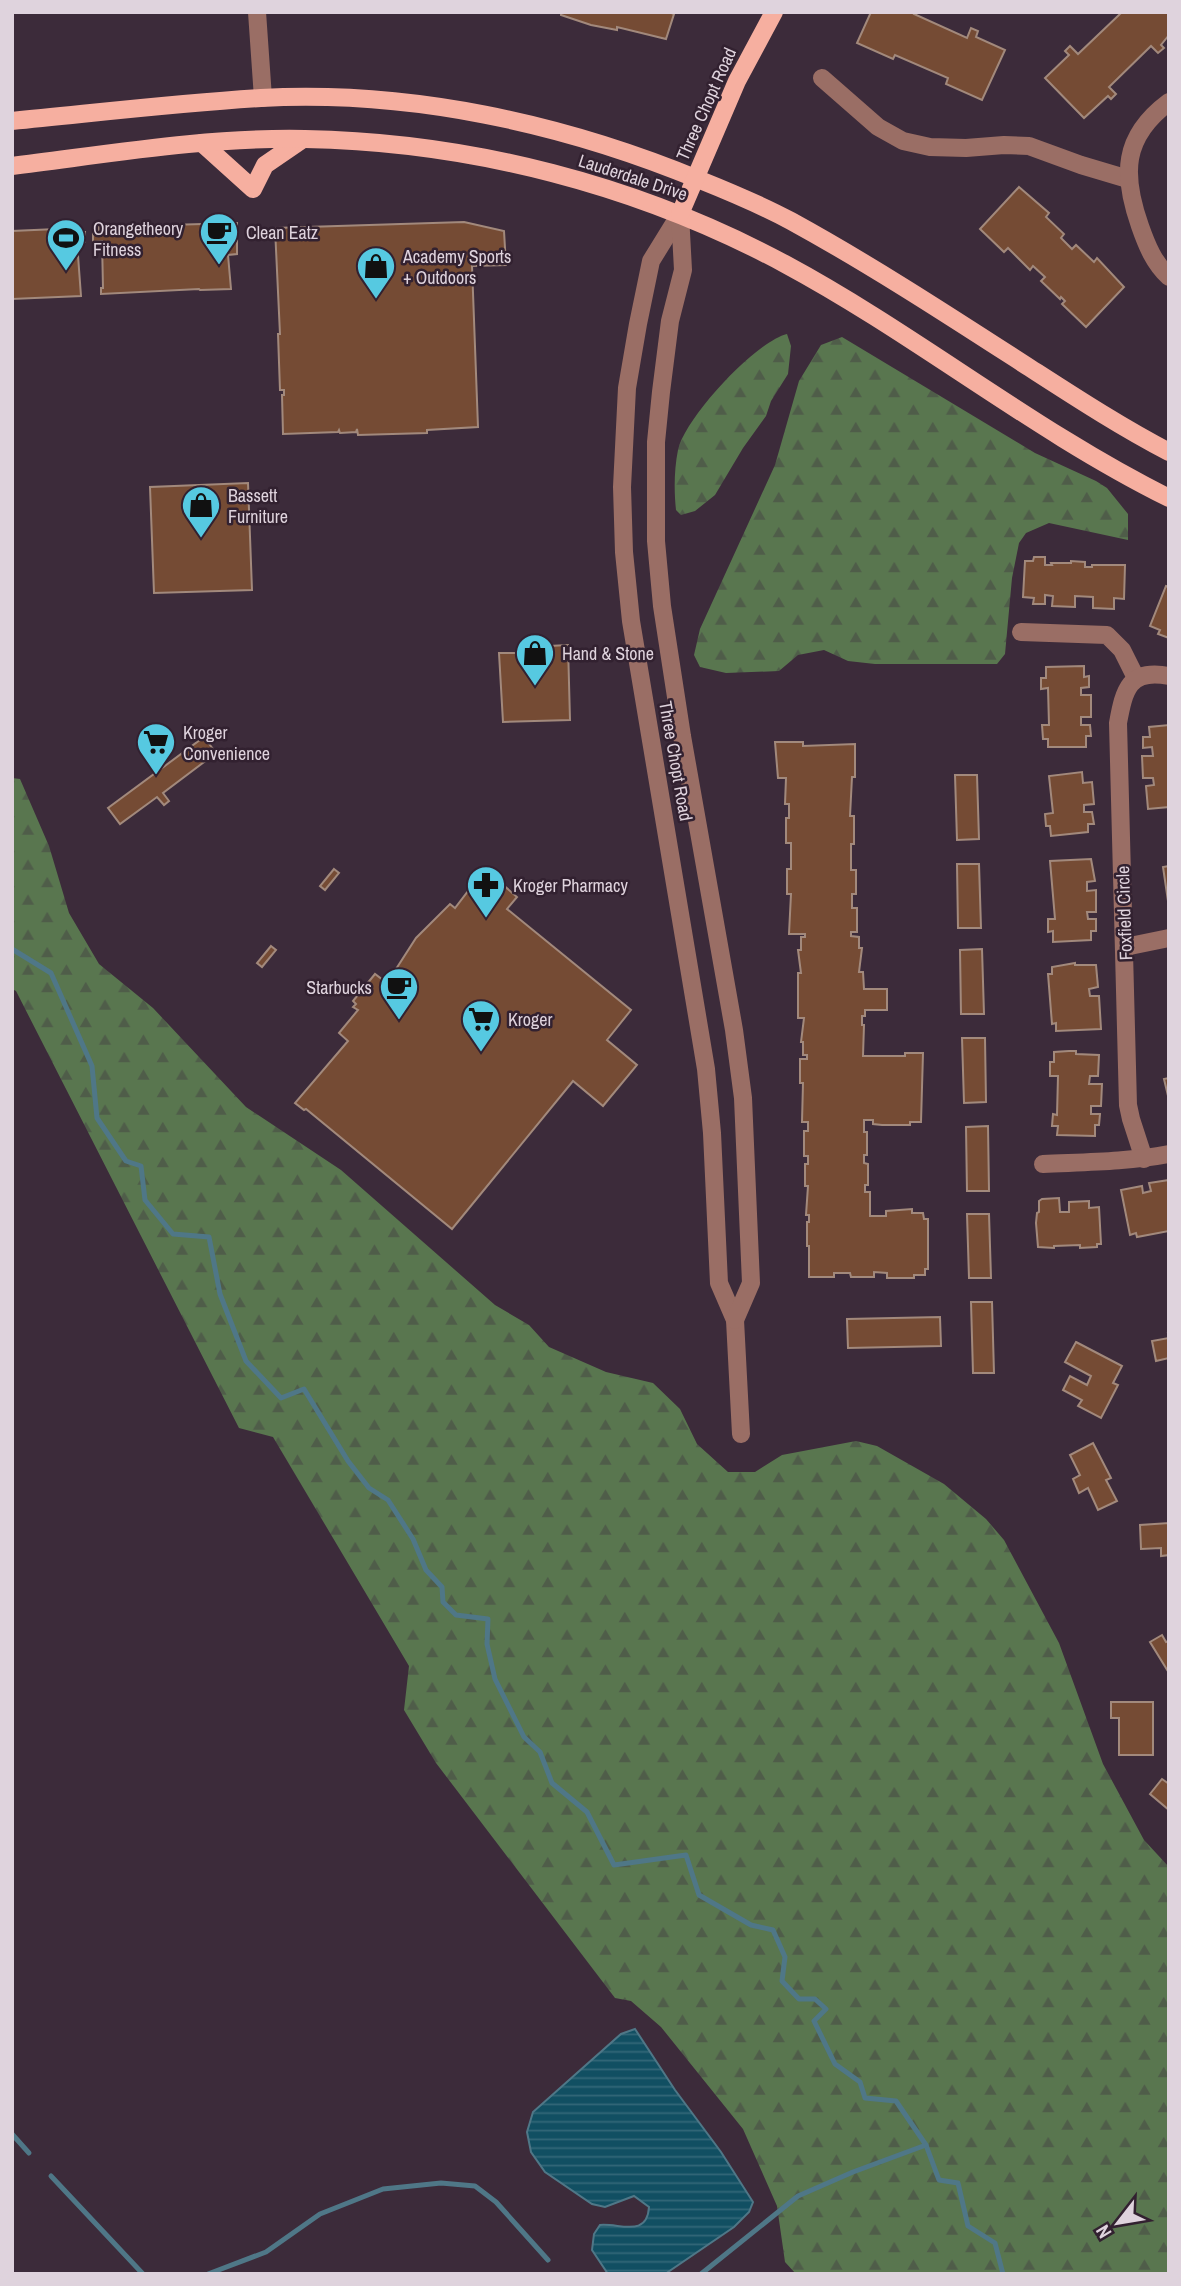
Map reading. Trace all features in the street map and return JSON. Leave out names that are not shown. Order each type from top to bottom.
[{"type":"main road","name":"Three Chopt Road","points":[[680,214],[737,81],[774,12]]},
{"type":"main road","name":"Lauderdale Drive","points":[[12,121],[262,98],[324,98],[386,102],[493,116],[589,139],[696,178],[777,214],[838,247],[1084,402],[1169,452]]},
{"type":"main road","name":"Lauderdale Drive","points":[[12,166],[202,143],[303,139],[368,142],[480,157],[602,187],[680,214],[785,264],[849,301],[1103,464],[1169,498]]},
{"type":"main road","points":[[202,143],[253,189],[265,165],[303,139]]},
{"type":"street","points":[[257,12],[262,98]]},
{"type":"street","points":[[821,78],[878,127],[903,141],[966,148],[1029,146],[1081,166],[1129,179]]},
{"type":"street","points":[[1169,102],[1145,122],[1129,160],[1134,210],[1156,265],[1169,277]]},
{"type":"street","name":"Three Chopt Road","points":[[680,214],[652,261],[634,345],[627,388],[622,454],[624,552],[631,621],[706,1069],[712,1133],[719,1283],[735,1320],[741,1434]]},
{"type":"street","name":"Three Chopt Road","points":[[680,214],[683,270],[670,321],[656,442],[656,541],[662,606],[682,736],[734,1030],[743,1098],[751,1283],[735,1320]]},
{"type":"street","points":[[1021,632],[1107,635],[1122,650],[1136,678],[1154,673],[1169,676]]},
{"type":"street","name":"Foxfield Circle","points":[[1136,678],[1123,696],[1118,723],[1128,1105],[1144,1158]]},
{"type":"street","points":[[1125,947],[1169,938]]},
{"type":"street","points":[[1043,1164],[1169,1154]]},
{"type":"green space","points":[[787,334],[791,346],[788,374],[771,401],[766,416],[715,495],[695,511],[681,515],[676,510],[675,480],[678,450],[683,436],[707,401],[740,366],[773,340]]},
{"type":"green space","points":[[842,337],[1035,453],[1096,481],[1107,488],[1128,514],[1128,540],[1049,523],[1026,533],[1019,543],[1012,578],[1005,654],[997,664],[875,664],[848,661],[824,650],[798,655],[779,671],[726,673],[700,667],[694,655],[700,629],[775,465],[799,381],[821,345]]},
{"type":"green space","points":[[12,778],[20,779],[49,846],[69,913],[99,964],[153,1008],[246,1107],[341,1170],[495,1305],[529,1325],[549,1347],[606,1372],[653,1383],[680,1409],[697,1444],[728,1472],[755,1472],[782,1455],[856,1441],[877,1446],[944,1484],[986,1519],[1004,1540],[1059,1643],[1103,1764],[1144,1840],[1169,1867],[1169,2274],[796,2274],[785,2262],[777,2206],[743,2129],[661,2027],[631,2001],[615,1998],[436,1763],[404,1710],[409,1666],[273,1437],[239,1428],[16,991],[12,989]]},
{"type":"water","points":[[635,2029],[753,2202],[749,2212],[734,2227],[665,2274],[608,2274],[592,2250],[594,2234],[600,2225],[638,2226],[647,2217],[649,2207],[634,2196],[605,2207],[592,2204],[545,2172],[531,2152],[527,2132],[533,2112],[621,2034]]},
{"type":"building","points":[[561,12],[674,14],[666,39],[617,27],[617,30],[591,25],[561,15]]},
{"type":"building","points":[[871,12],[915,12],[914,14],[967,38],[971,28],[978,31],[976,37],[1005,50],[982,100],[946,84],[948,78],[895,55],[893,59],[857,43]]},
{"type":"building","points":[[1118,12],[1169,12],[1169,35],[1161,45],[1164,48],[1158,53],[1151,46],[1109,87],[1116,94],[1111,99],[1108,96],[1084,118],[1045,78],[1069,55],[1065,51],[1070,46],[1078,54],[1120,14]]},
{"type":"building","points":[[1019,187],[1049,213],[1046,217],[1064,234],[1061,238],[1072,249],[1076,245],[1094,262],[1097,258],[1124,287],[1086,327],[1062,304],[1065,301],[1041,281],[1045,277],[1033,266],[1030,270],[1008,248],[1004,252],[980,229]]},
{"type":"building","name":"Academy Sports + Outdoors","points":[[464,222],[504,231],[506,265],[472,266],[478,427],[427,430],[427,433],[358,435],[357,429],[356,432],[340,433],[339,430],[283,434],[284,390],[280,390],[275,228]]},
{"type":"building","points":[[237,223],[237,254],[228,255],[231,289],[101,294],[102,241],[93,242],[93,232],[99,231],[99,227]]},
{"type":"building","points":[[79,228],[79,232],[85,232],[85,242],[77,242],[81,296],[12,299],[12,231]]},
{"type":"building","name":"Bassett Furniture","points":[[248,483],[252,590],[154,593],[150,487]]},
{"type":"building","points":[[1034,557],[1045,557],[1045,565],[1071,561],[1085,562],[1085,567],[1125,565],[1124,599],[1114,598],[1114,609],[1093,608],[1093,597],[1075,596],[1075,607],[1052,606],[1053,596],[1045,595],[1045,604],[1033,604],[1034,598],[1023,597],[1025,561],[1033,561]]},
{"type":"building","points":[[1166,586],[1169,587],[1169,638],[1158,634],[1160,630],[1150,626]]},
{"type":"building","name":"Hand & Stone","points":[[568,645],[570,720],[503,722],[499,653],[549,653],[549,646]]},
{"type":"building","points":[[1084,666],[1084,677],[1089,676],[1089,687],[1081,688],[1081,695],[1091,695],[1091,717],[1081,717],[1081,725],[1090,725],[1091,736],[1086,736],[1086,747],[1048,747],[1048,739],[1043,739],[1042,725],[1049,725],[1048,688],[1041,689],[1041,678],[1046,678],[1046,667]]},
{"type":"building","points":[[1169,725],[1169,807],[1148,809],[1146,786],[1154,785],[1153,778],[1143,778],[1142,756],[1153,756],[1152,747],[1143,748],[1143,737],[1150,737],[1149,727]]},
{"type":"building","points":[[204,737],[216,753],[163,793],[169,801],[164,805],[157,797],[120,824],[108,808]]},
{"type":"building","points":[[775,742],[803,742],[803,746],[855,744],[855,777],[852,777],[850,816],[854,816],[851,870],[856,870],[856,894],[852,894],[852,908],[857,908],[857,932],[851,932],[851,936],[859,937],[859,948],[862,948],[859,972],[863,972],[864,989],[887,989],[887,1010],[865,1010],[865,1016],[862,1016],[863,1056],[923,1053],[921,1122],[910,1122],[910,1125],[882,1125],[873,1124],[873,1120],[864,1120],[867,1155],[864,1155],[864,1163],[868,1164],[868,1185],[865,1185],[865,1192],[870,1192],[870,1216],[886,1216],[886,1211],[912,1209],[912,1213],[923,1213],[924,1219],[928,1219],[928,1269],[925,1269],[925,1275],[914,1275],[914,1278],[887,1278],[887,1273],[874,1272],[874,1277],[851,1277],[850,1273],[834,1273],[834,1277],[809,1277],[809,1215],[806,1215],[808,1186],[805,1186],[805,1164],[808,1164],[808,1156],[804,1156],[804,1131],[808,1131],[808,1122],[802,1122],[803,1083],[800,1083],[800,1059],[807,1059],[807,1055],[803,1055],[801,1042],[804,1018],[798,1018],[798,973],[801,973],[798,950],[801,950],[801,937],[805,937],[805,934],[789,934],[791,894],[787,894],[787,869],[791,869],[791,843],[786,843],[786,818],[789,818],[789,804],[785,804],[786,778],[778,778]]},
{"type":"building","points":[[1082,772],[1083,783],[1092,782],[1094,804],[1084,805],[1084,812],[1092,812],[1094,824],[1088,824],[1088,832],[1051,836],[1050,826],[1046,826],[1045,814],[1053,813],[1049,776]]},
{"type":"building","points":[[955,775],[977,775],[979,839],[957,840]]},
{"type":"building","points":[[1091,859],[1095,881],[1087,882],[1087,891],[1096,890],[1096,912],[1087,912],[1088,919],[1096,919],[1096,931],[1091,931],[1091,940],[1053,942],[1053,931],[1048,932],[1048,919],[1055,919],[1050,861]]},
{"type":"building","points":[[957,864],[979,864],[981,928],[958,928]]},
{"type":"building","points":[[1169,866],[1169,901],[1168,901],[1163,867]]},
{"type":"building","points":[[334,869],[339,873],[325,890],[320,886]]},
{"type":"building","name":"Kroger","points":[[475,882],[493,895],[502,884],[517,897],[507,909],[631,1010],[607,1040],[637,1065],[603,1106],[573,1081],[452,1229],[306,1109],[295,1103],[348,1041],[339,1033],[358,1010],[353,1007],[356,1004],[353,1001],[375,974],[387,983],[416,938],[450,904],[455,908]]},
{"type":"building","points":[[271,946],[276,950],[262,967],[257,963]]},
{"type":"building","points":[[982,949],[984,1014],[961,1014],[960,950]]},
{"type":"building","points":[[1075,963],[1096,965],[1098,987],[1089,989],[1090,996],[1099,996],[1101,1029],[1056,1031],[1056,1023],[1052,1024],[1048,974],[1052,974],[1052,967]]},
{"type":"building","points":[[962,1038],[985,1038],[986,1102],[964,1103]]},
{"type":"building","points":[[1076,1051],[1076,1054],[1099,1055],[1098,1076],[1090,1076],[1089,1084],[1102,1084],[1101,1106],[1091,1106],[1091,1114],[1100,1114],[1099,1125],[1095,1125],[1095,1136],[1057,1135],[1058,1126],[1052,1126],[1053,1114],[1057,1115],[1058,1076],[1050,1076],[1050,1062],[1054,1062],[1054,1052]]},
{"type":"building","points":[[1169,1078],[1169,1100],[1164,1079]]},
{"type":"building","points":[[988,1126],[989,1191],[967,1191],[966,1127]]},
{"type":"building","points":[[1169,1180],[1169,1231],[1137,1237],[1136,1233],[1130,1235],[1121,1190],[1142,1186],[1143,1193],[1151,1191],[1149,1183]]},
{"type":"building","points":[[1059,1198],[1060,1212],[1069,1212],[1069,1202],[1089,1201],[1089,1208],[1099,1207],[1101,1244],[1097,1244],[1097,1247],[1080,1248],[1080,1245],[1038,1247],[1036,1223],[1039,1201]]},
{"type":"building","points":[[967,1214],[989,1214],[991,1278],[969,1278]]},
{"type":"building","points":[[971,1302],[992,1302],[994,1373],[973,1373]]},
{"type":"building","points":[[940,1317],[941,1346],[848,1348],[847,1319]]},
{"type":"building","points":[[1169,1338],[1169,1358],[1156,1361],[1152,1341]]},
{"type":"building","points":[[1076,1342],[1122,1366],[1113,1383],[1118,1385],[1101,1418],[1078,1406],[1082,1400],[1063,1390],[1070,1376],[1087,1385],[1091,1376],[1065,1362]]},
{"type":"building","points":[[1093,1443],[1111,1478],[1106,1480],[1117,1501],[1098,1510],[1088,1488],[1079,1493],[1073,1479],[1080,1475],[1070,1455]]},
{"type":"building","points":[[1169,1523],[1169,1555],[1161,1556],[1161,1548],[1141,1549],[1140,1525]]},
{"type":"building","points":[[1162,1635],[1166,1642],[1169,1641],[1169,1673],[1150,1642]]},
{"type":"building","points":[[1111,1702],[1153,1702],[1153,1755],[1119,1755],[1119,1718],[1111,1718]]},
{"type":"building","points":[[1162,1779],[1169,1784],[1169,1810],[1150,1794]]},
{"type":"waterway","points":[[12,949],[51,973],[92,1066],[97,1118],[126,1161],[141,1166],[145,1200],[173,1234],[209,1237],[220,1294],[246,1361],[281,1398],[304,1389],[348,1461],[369,1488],[388,1500],[413,1539],[426,1570],[442,1587],[443,1602],[456,1615],[488,1619],[487,1644],[495,1679],[524,1737],[540,1752],[552,1783],[587,1812],[614,1865],[686,1855],[699,1895],[751,1925],[773,1930],[785,1957],[782,1981],[799,1999],[815,1999],[826,2009],[814,2021],[835,2064],[860,2082],[865,2098],[896,2101],[926,2145],[939,2180],[958,2183],[968,2226],[995,2243],[1003,2274]]},
{"type":"waterway","points":[[12,2134],[29,2153]]},
{"type":"waterway","points":[[701,2274],[798,2196],[926,2145]]},
{"type":"waterway","points":[[51,2176],[143,2274]]},
{"type":"waterway","points":[[208,2274],[266,2252],[320,2214],[383,2189],[441,2183],[475,2186],[496,2202],[548,2260]]},
{"type":"place","name":"Clean Eatz","points":[[219,266]]},
{"type":"place","name":"Orangetheory Fitness","points":[[66,272]]},
{"type":"place","name":"Academy Sports + Outdoors","points":[[376,300]]},
{"type":"place","name":"Bassett Furniture","points":[[201,539]]},
{"type":"place","name":"Hand & Stone","points":[[535,687]]},
{"type":"place","name":"Kroger Convenience","points":[[156,776]]},
{"type":"place","name":"Kroger Pharmacy","points":[[486,919]]},
{"type":"place","name":"Starbucks","points":[[399,1021]]},
{"type":"place","name":"Kroger","points":[[481,1053]]}]
